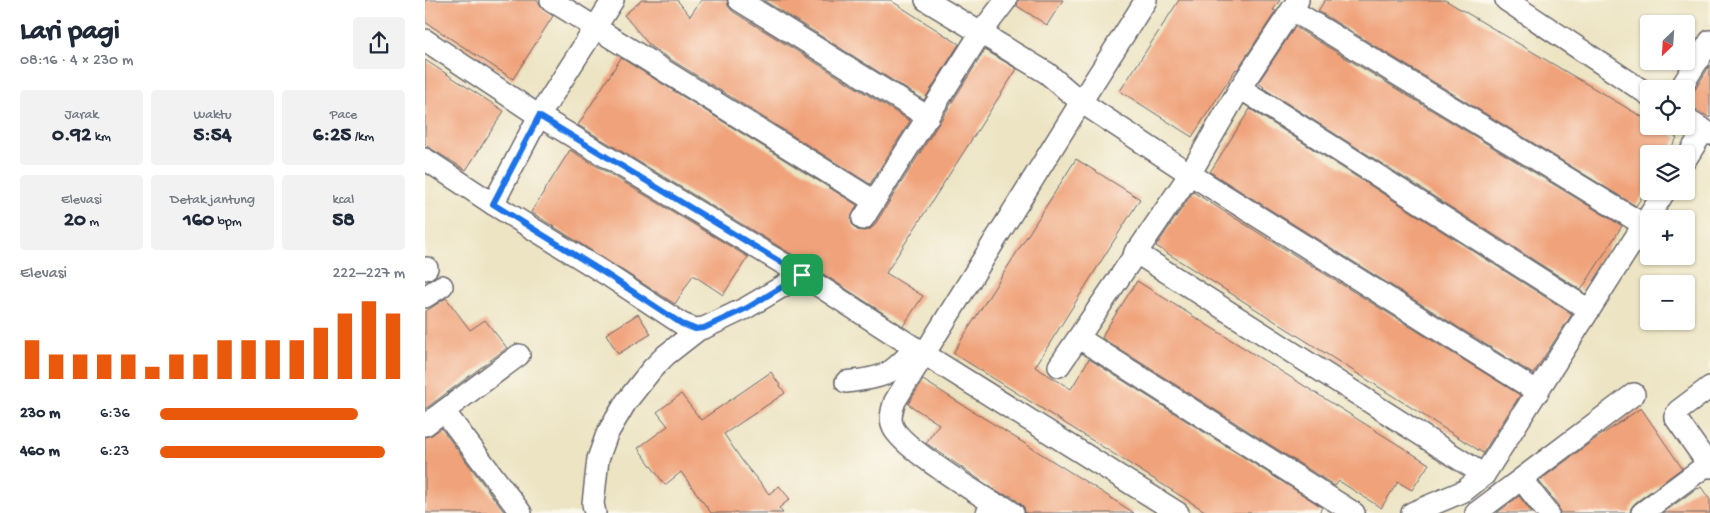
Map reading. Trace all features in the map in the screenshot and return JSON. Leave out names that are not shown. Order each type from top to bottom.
[{"type":"street","points":[[551,0],[868,210],[980,34],[1006,0]]},
{"type":"street","points":[[493,204],[539,116],[613,0]]},
{"type":"street","points":[[739,0],[927,117]]},
{"type":"street","points":[[926,0],[1047,73],[1081,102],[1190,174],[1537,392]]},
{"type":"street","points":[[1013,513],[1004,507],[990,509],[920,455],[893,427],[891,420],[892,409],[920,351],[1146,0]]},
{"type":"street","points":[[1506,0],[1640,89]]},
{"type":"street","points":[[1059,366],[1190,174],[1240,88],[1295,5],[1640,222]]},
{"type":"street","points":[[425,40],[539,116],[802,275],[1178,513]]},
{"type":"street","points":[[1686,80],[1710,42]]},
{"type":"street","points":[[1240,88],[1589,310]]},
{"type":"street","points":[[1695,125],[1707,132],[1695,147]]},
{"type":"street","points":[[425,159],[682,324],[698,330]]},
{"type":"street","points":[[1412,513],[1464,491],[1484,475],[1640,231]]},
{"type":"street","points":[[1135,252],[1484,475]]},
{"type":"street","points":[[595,513],[593,504],[598,460],[607,434],[626,402],[652,369],[666,355],[698,330],[747,308],[802,275]]},
{"type":"street","points":[[1079,338],[1353,513]]},
{"type":"street","points":[[846,382],[887,374],[920,351]]},
{"type":"street","points":[[425,425],[519,355]]},
{"type":"street","points":[[1642,513],[1709,466],[1675,417],[1678,411],[1710,387]]},
{"type":"street","points":[[1476,513],[1634,394]]},
{"type":"street","points":[[444,411],[521,513]]},
{"type":"street","points":[[1522,480],[1548,513]]},
{"type":"building","points":[[425,0],[537,0],[544,10],[553,16],[513,79],[425,22]]},
{"type":"building","points":[[642,0],[677,0],[690,16],[701,0],[727,0],[728,6],[732,11],[910,121],[870,184],[651,47],[624,15]]},
{"type":"building","points":[[763,0],[890,0],[959,44],[924,100]]},
{"type":"building","points":[[1018,0],[1063,0],[1047,25],[1017,6]]},
{"type":"building","points":[[1179,0],[1280,0],[1273,10],[1276,11],[1192,137],[1120,91]]},
{"type":"building","points":[[1325,0],[1445,0],[1640,116],[1640,135],[1672,135],[1677,138],[1673,145],[1640,145],[1640,200],[1636,206],[1318,11]]},
{"type":"building","points":[[1295,27],[1622,226],[1581,290],[1263,88],[1258,83]]},
{"type":"building","points":[[985,50],[1017,69],[886,273],[923,296],[903,326],[808,264],[578,125],[621,58],[857,205],[851,218],[852,224],[857,230],[869,230],[874,226]]},
{"type":"building","points":[[425,60],[504,111],[466,170],[425,145]]},
{"type":"building","points":[[1710,65],[1710,118],[1695,109],[1695,89]]},
{"type":"building","points":[[1250,109],[1572,314],[1533,374],[1210,172]]},
{"type":"building","points":[[570,150],[748,257],[723,295],[693,275],[675,304],[531,212]]},
{"type":"building","points":[[1076,159],[1140,199],[1035,367],[1071,389],[1089,359],[1322,507],[1319,513],[1208,513],[953,353]]},
{"type":"building","points":[[1193,192],[1520,395],[1483,453],[1156,246]]},
{"type":"building","points":[[1137,281],[1429,464],[1412,490],[1398,482],[1381,508],[1339,481],[1335,486],[1102,338]]},
{"type":"building","points":[[446,298],[470,330],[485,320],[507,348],[425,409],[425,312]]},
{"type":"building","points":[[638,314],[651,334],[618,354],[606,334]]},
{"type":"building","points":[[771,372],[785,393],[724,434],[743,462],[769,494],[779,486],[790,499],[779,508],[783,513],[711,513],[681,472],[665,485],[638,448],[668,426],[657,412],[681,394],[701,420]]},
{"type":"building","points":[[923,380],[1134,513],[1025,513],[1024,507],[1011,496],[999,493],[926,443],[939,424],[908,404]]},
{"type":"building","points":[[1641,408],[1682,468],[1635,503],[1630,513],[1560,513],[1558,505],[1539,481]]},
{"type":"building","points":[[441,428],[505,513],[425,513],[425,437],[432,435]]},
{"type":"building","points":[[1701,487],[1710,500],[1710,513],[1663,513],[1697,488]]},
{"type":"building","points":[[1519,496],[1532,513],[1497,513]]},
{"type":"route","points":[[539,116],[802,275],[747,308],[698,330],[682,324],[493,204],[539,116]]}]
